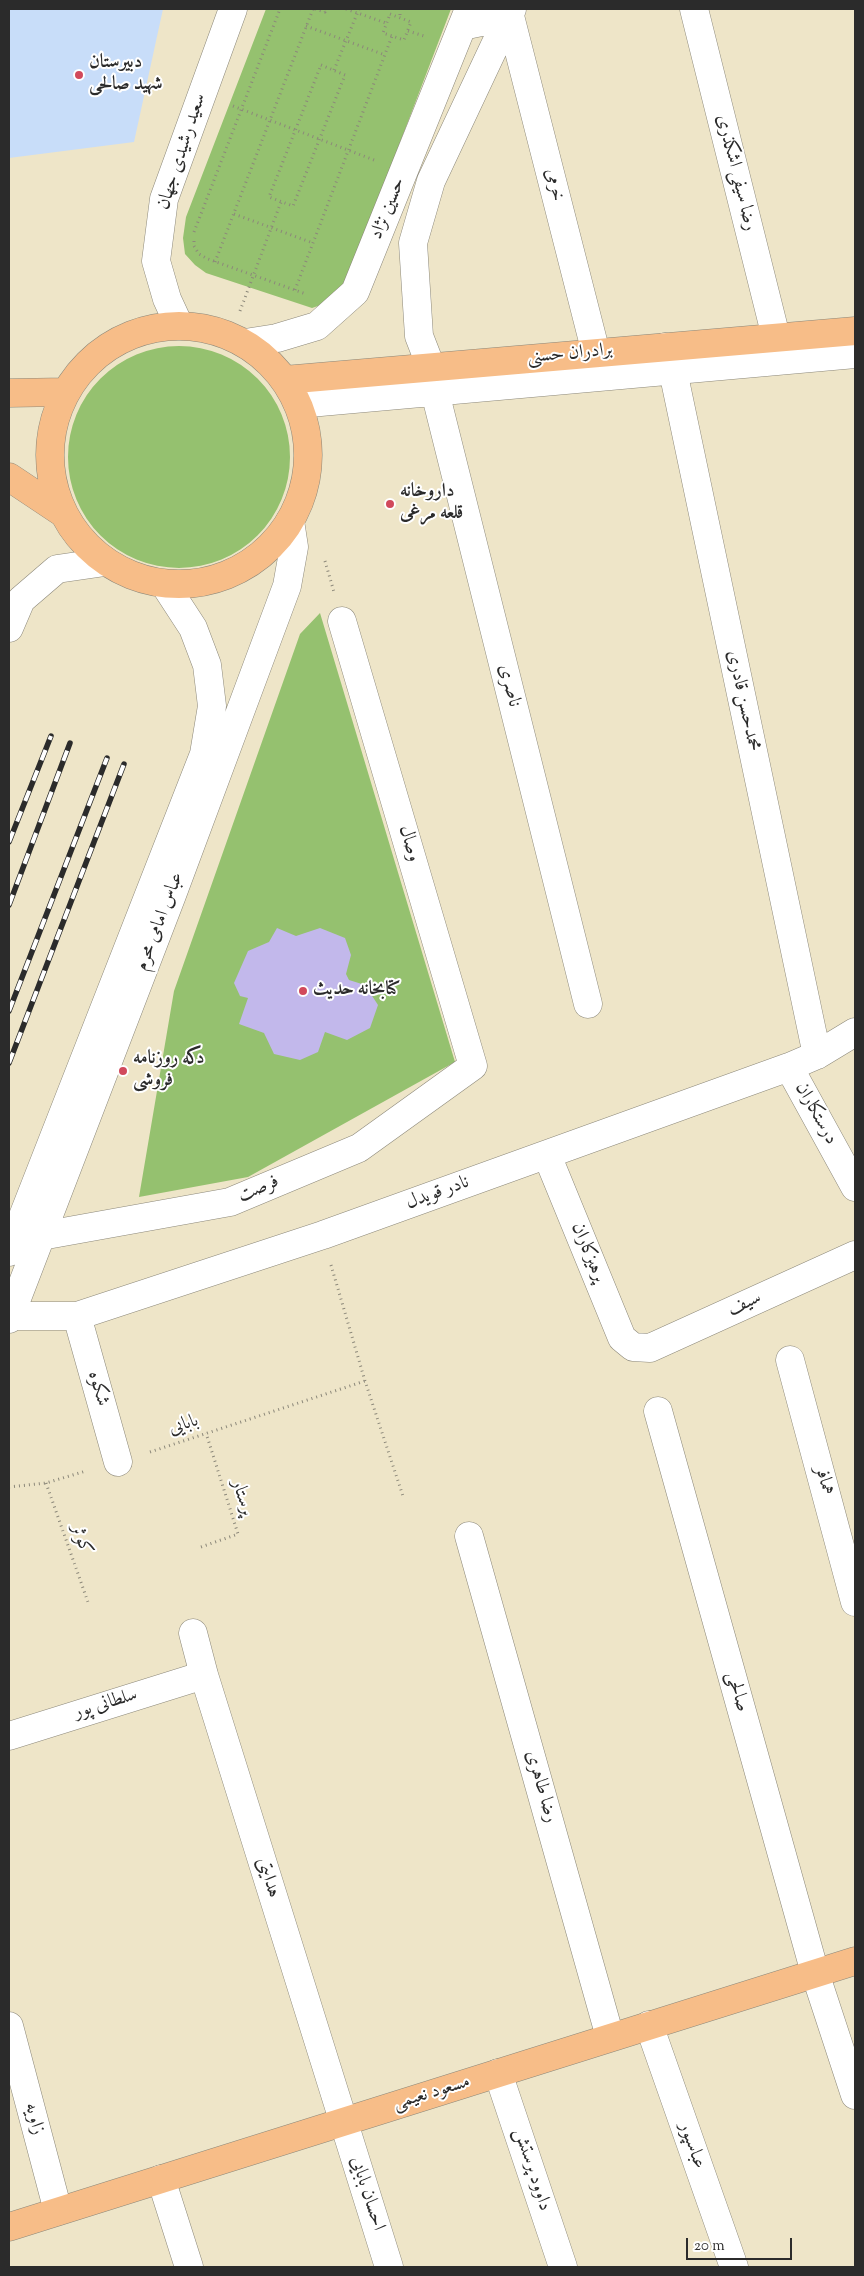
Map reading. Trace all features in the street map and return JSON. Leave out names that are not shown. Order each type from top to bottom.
[{"type":"main road","points":[[179,325],[213,330],[238,340],[266,359],[284,380],[298,404],[306,431],[308,459],[304,487],[290,521],[267,550],[237,571],[202,583],[165,585],[134,578],[106,562],[81,541],[63,513],[50,474],[51,432],[65,392],[86,364],[113,343],[145,329],[179,325]]},
{"type":"main road","name":"برادران حسنی","points":[[284,380],[433,379],[596,353],[669,359],[776,337],[855,331]]},
{"type":"main road","points":[[9,394],[65,392]]},
{"type":"main road","points":[[9,477],[63,513]]},
{"type":"main road","name":"مسعود نعیمی","points":[[9,2227],[855,1961]]},
{"type":"street","name":"سعید رشیدی جهان","points":[[179,325],[167,299],[156,261],[164,200],[233,9]]},
{"type":"street","name":"رضا سیفی اشکذری","points":[[694,9],[776,337]]},
{"type":"street","points":[[466,17],[511,12]]},
{"type":"street","name":"خرمی","points":[[511,12],[596,353]]},
{"type":"street","name":"ناصری","points":[[511,12],[431,181],[413,243],[419,336],[433,379],[588,1004]]},
{"type":"street","name":"حسین نژاد","points":[[238,340],[277,338],[317,326],[355,292],[466,17]]},
{"type":"street","points":[[298,404],[433,379],[669,359],[855,354]]},
{"type":"street","name":"محمدحسن قادری","points":[[669,359],[817,1055]]},
{"type":"street","name":"عباس امامی محرم","points":[[22,1240],[287,586],[294,548],[290,521]]},
{"type":"street","points":[[9,628],[21,600],[57,569],[106,562]]},
{"type":"street","name":"عباس امامی محرم","points":[[9,1317],[22,1240],[204,754],[212,706],[207,665],[193,628],[165,585]]},
{"type":"street","name":"وصال","points":[[342,621],[473,1066]]},
{"type":"street","name":"نادر قویدل","points":[[9,1317],[77,1316],[323,1235],[788,1067],[817,1055],[855,1032]]},
{"type":"street","name":"فرصت","points":[[22,1240],[230,1202],[359,1148],[473,1066]]},
{"type":"street","name":"درستکاران","points":[[788,1067],[855,1187]]},
{"type":"street","name":"پرهیزکاران","points":[[547,1154],[622,1338],[632,1347]]},
{"type":"street","name":"سیف","points":[[632,1347],[650,1348],[855,1255]]},
{"type":"street","name":"شکوه","points":[[77,1316],[118,1462]]},
{"type":"street","name":"همافر","points":[[790,1360],[855,1602]]},
{"type":"street","name":"صالحی","points":[[658,1411],[815,1974],[855,2095]]},
{"type":"street","name":"رضا طاهری","points":[[469,1536],[610,2038]]},
{"type":"street","name":"هدایتی","points":[[193,1634],[342,2122]]},
{"type":"street","name":"سلطانی پور","points":[[9,1736],[204,1675]]},
{"type":"street","name":"عباسپور","points":[[649,2025],[734,2267]]},
{"type":"street","name":"زاویه","points":[[9,2026],[58,2212]]},
{"type":"street","name":"داوود پرستش","points":[[498,2073],[563,2267]]},
{"type":"street","name":"احسان بابایی","points":[[342,2122],[389,2267]]},
{"type":"street","points":[[161,2179],[189,2267]]},
{"type":"path","points":[[280,9],[193,234],[194,246],[199,254],[215,262],[310,295]]},
{"type":"path","points":[[215,262],[271,121],[306,26],[314,9],[325,12],[326,9]]},
{"type":"path","points":[[346,9],[358,11],[386,24]]},
{"type":"path","points":[[400,9],[400,18]]},
{"type":"path","points":[[334,70],[358,11]]},
{"type":"path","points":[[390,14],[411,22],[404,40],[383,33],[386,24],[390,14]]},
{"type":"path","points":[[306,26],[385,55]]},
{"type":"path","points":[[295,290],[392,36]]},
{"type":"path","points":[[321,65],[334,70],[345,75],[293,206],[269,197],[321,65]]},
{"type":"path","points":[[202,94],[343,148]]},
{"type":"path","points":[[238,340],[254,275],[281,202]]},
{"type":"path","points":[[234,214],[313,243]]},
{"type":"path","points":[[323,1235],[365,1381],[403,1496]]},
{"type":"path","name":"بابایی","points":[[9,1487],[46,1483],[118,1462],[365,1381]]},
{"type":"path","name":"پرستار","points":[[201,1547],[238,1534],[206,1433]]},
{"type":"path","name":"کوثر","points":[[46,1483],[89,1605]]},
{"type":"shaded area","name":"دبیرستان شهید صالحی","points":[[9,9],[163,9],[134,142],[9,158]]},
{"type":"green space","points":[[266,9],[451,9],[346,284],[324,304],[312,308],[206,273],[185,254],[183,238],[186,217]]},
{"type":"green space","points":[[179,346],[201,348],[231,359],[249,371],[265,387],[277,405],[285,425],[290,457],[288,479],[277,509],[265,527],[249,543],[231,555],[211,563],[179,568],[157,566],[127,555],[109,543],[93,527],[81,509],[73,489],[68,457],[70,435],[81,405],[93,387],[109,371],[127,359],[147,351]]},
{"type":"green space","points":[[320,613],[455,1062],[248,1177],[139,1197],[174,991],[300,634]]},
{"type":"building","name":"کتابخانه حدیث","points":[[277,928],[296,936],[320,928],[345,938],[351,955],[346,974],[349,980],[365,985],[378,1005],[370,1028],[347,1040],[325,1032],[318,1052],[300,1060],[274,1054],[264,1033],[239,1024],[248,998],[240,996],[234,983],[248,951],[269,942]]},
{"type":"railway","points":[[9,842],[51,736]]},
{"type":"railway","points":[[9,905],[70,743]]},
{"type":"railway","points":[[9,1011],[107,758]]},
{"type":"railway","points":[[9,1063],[124,764]]},
{"type":"place","name":"دبیرستان شهید صالحی","points":[[79,75]]},
{"type":"place","name":"داروخانه قلعه مرغی","points":[[390,504]]},
{"type":"place","name":"کتابخانه حدیث","points":[[303,991]]},
{"type":"place","name":"دکه روزنامه فروشی","points":[[123,1071]]}]
